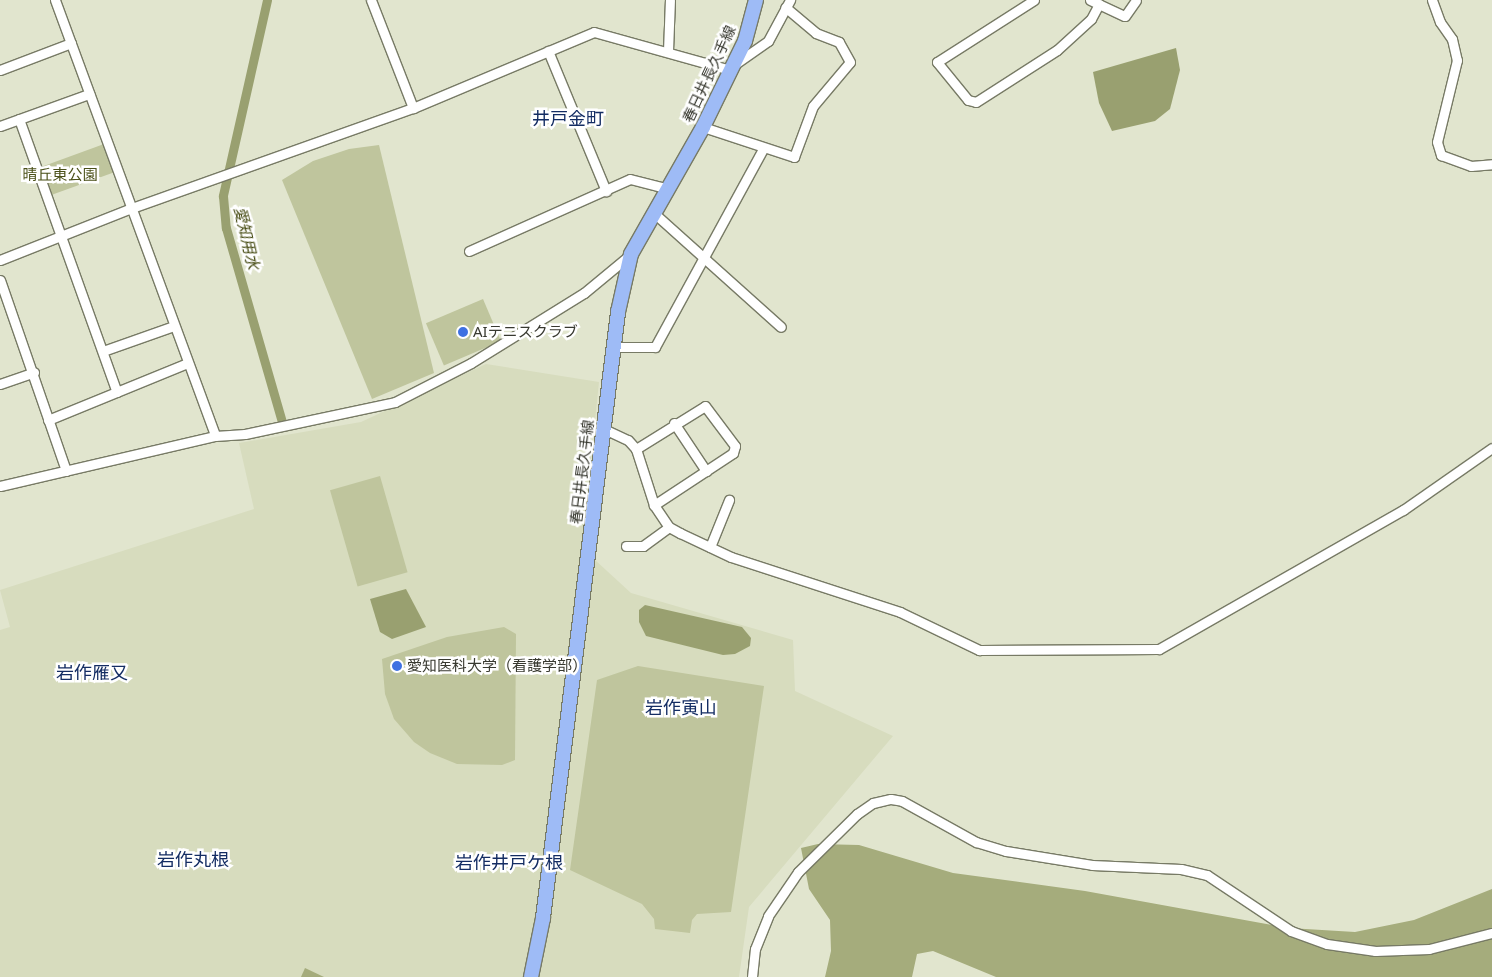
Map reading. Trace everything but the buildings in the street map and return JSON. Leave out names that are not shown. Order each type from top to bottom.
[{"type":"main road","name":"春日井長久手線","points":[[532,977],[543,918],[618,312],[631,254],[703,127],[745,41],[756,0]]},
{"type":"street","points":[[55,0],[129,208],[215,436]]},
{"type":"street","points":[[371,0],[413,108]]},
{"type":"street","points":[[668,52],[670,0]]},
{"type":"street","points":[[1034,0],[937,62],[968,100],[976,102],[1057,50],[1091,19],[1094,2],[1125,16],[1136,0]]},
{"type":"street","points":[[1432,0],[1440,22],[1452,39],[1457,60],[1437,142],[1442,155],[1471,166],[1492,164]]},
{"type":"street","points":[[0,260],[129,208],[236,172],[413,108],[594,32],[731,68],[768,42],[787,3],[816,33],[839,42],[850,62],[813,106],[794,157],[763,149],[703,127]]},
{"type":"street","points":[[0,69],[71,43]]},
{"type":"street","points":[[548,51],[606,191]]},
{"type":"street","points":[[0,126],[89,94]]},
{"type":"street","points":[[19,119],[117,392]]},
{"type":"street","points":[[614,347],[655,347],[763,149]]},
{"type":"street","points":[[469,251],[630,179],[669,189]]},
{"type":"street","points":[[655,214],[781,327]]},
{"type":"street","points":[[0,486],[215,436],[245,434],[395,402],[471,363],[584,293],[631,254]]},
{"type":"street","points":[[0,280],[34,372],[66,472]]},
{"type":"street","points":[[103,351],[174,326]]},
{"type":"street","points":[[48,420],[188,363]]},
{"type":"street","points":[[0,384],[34,372]]},
{"type":"street","points":[[636,449],[674,423],[705,406],[735,446],[733,453],[654,505]]},
{"type":"street","points":[[674,423],[706,471]]},
{"type":"street","points":[[604,429],[628,440],[636,449],[654,505],[669,527],[739,560],[900,612],[979,650],[1159,649],[1403,510],[1492,448]]},
{"type":"street","points":[[710,547],[730,500]]},
{"type":"street","points":[[626,546],[643,546],[669,527]]},
{"type":"street","points":[[752,977],[755,949],[768,916],[798,872],[857,814],[873,803],[891,798],[902,801],[976,842],[1006,852],[1092,865],[1181,869],[1207,875],[1276,922],[1327,944],[1375,951],[1429,949],[1492,934]]},
{"type":"shaded area","points":[[1176,48],[1180,70],[1170,109],[1155,121],[1112,131],[1099,103],[1093,72]]},
{"type":"shaded area","name":"愛知医科大学（看護学部）","points":[[486,364],[599,382],[582,548],[631,593],[793,640],[795,691],[893,736],[749,907],[739,977],[0,977],[0,630],[10,627],[0,590],[254,509],[239,443],[361,422]]},
{"type":"shaded area","points":[[406,589],[426,627],[392,639],[380,632],[370,599]]},
{"type":"shaded area","points":[[645,605],[742,627],[751,638],[750,646],[735,654],[723,655],[646,636],[639,622],[639,610]]},
{"type":"shaded area","points":[[818,844],[859,845],[953,873],[1085,891],[1289,928],[1355,932],[1414,920],[1492,889],[1492,977],[996,977],[933,951],[917,954],[912,977],[825,977],[831,951],[830,920],[809,889],[801,848]]},
{"type":"shaded area","points":[[305,968],[324,977],[301,977]]},
{"type":"green space","name":"晴丘東公園","points":[[104,144],[114,172],[51,195],[41,167]]},
{"type":"green space","points":[[379,145],[434,373],[372,399],[282,180],[313,161],[349,149]]},
{"type":"green space","name":"AIテニスクラブ","points":[[483,299],[501,341],[444,366],[426,323]]},
{"type":"green space","points":[[380,476],[408,572],[358,586],[330,490]]},
{"type":"green space","points":[[504,627],[516,634],[515,760],[502,765],[457,764],[430,753],[414,742],[394,719],[385,694],[382,659],[447,637]]},
{"type":"green space","points":[[638,666],[764,686],[731,912],[697,914],[692,920],[690,933],[655,929],[654,919],[642,904],[570,870],[597,680]]},
{"type":"waterway","name":"愛知用水","points":[[267,0],[223,196],[226,228],[282,422]]},
{"type":"place","name":"AIテニスクラブ","points":[[463,332]]},
{"type":"place","name":"愛知医科大学（看護学部）","points":[[397,666]]},
{"type":"district","name":"井戸金町","points":[[568,118]]},
{"type":"district","name":"岩作雁又","points":[[92,672]]},
{"type":"district","name":"岩作寅山","points":[[681,707]]},
{"type":"district","name":"岩作丸根","points":[[193,859]]},
{"type":"district","name":"岩作井戸ケ根","points":[[509,862]]}]
